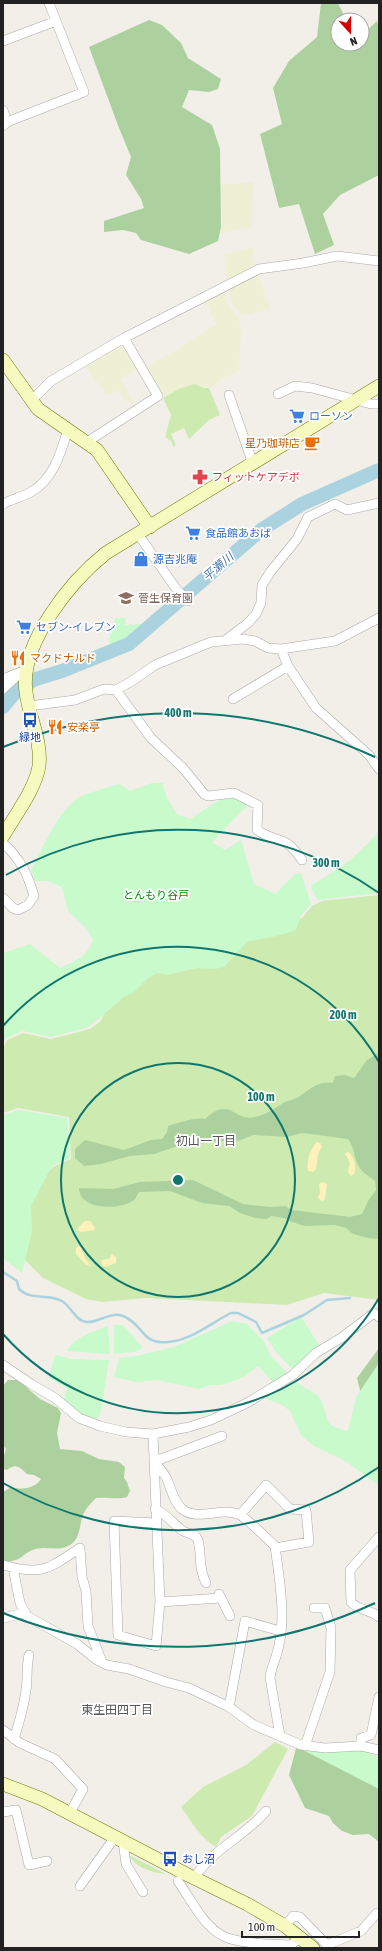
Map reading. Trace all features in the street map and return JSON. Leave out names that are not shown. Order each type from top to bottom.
[{"type":"street","points":[[3,110],[5,124],[84,92],[49,3]]},
{"type":"street","points":[[3,41],[56,21]]},
{"type":"street","points":[[31,401],[51,381],[124,338],[259,268],[303,263],[337,256],[379,261]]},
{"type":"street","points":[[87,442],[158,396],[124,338]]},
{"type":"street","points":[[3,360],[38,410],[97,450],[150,527]]},
{"type":"street","points":[[278,394],[295,386],[312,388],[371,404],[379,404]]},
{"type":"street","points":[[3,836],[32,787],[39,768],[38,745],[26,691],[24,673],[31,653],[48,620],[71,586],[106,553],[379,386]]},
{"type":"street","points":[[229,395],[253,464]]},
{"type":"street","points":[[3,504],[32,491],[42,483],[59,458],[68,429]]},
{"type":"street","points":[[227,639],[248,624],[256,614],[261,603],[262,586],[271,571],[297,540],[308,517],[335,504],[347,510],[379,503]]},
{"type":"street","points":[[138,534],[179,592],[187,600]]},
{"type":"street","points":[[29,706],[75,700],[104,689],[116,690],[132,682],[155,664],[196,647],[227,639],[255,641],[268,648],[281,649],[334,641],[379,618]]},
{"type":"street","points":[[281,649],[288,666],[316,708],[369,755],[379,769]]},
{"type":"street","points":[[233,699],[288,666]]},
{"type":"street","points":[[3,679],[24,673]]},
{"type":"street","points":[[3,689],[24,673]]},
{"type":"street","points":[[116,690],[151,738],[183,768],[204,794],[208,796],[234,793],[258,805],[257,830],[284,840],[293,847],[302,860]]},
{"type":"street","points":[[3,843],[16,856],[27,874],[34,896],[28,906],[18,910],[13,908],[3,898]]},
{"type":"street","points":[[3,1365],[55,1398],[79,1418],[100,1426],[126,1432],[153,1434],[189,1427],[211,1420],[246,1403],[293,1375],[316,1353],[341,1338],[374,1313],[379,1317]]},
{"type":"street","points":[[153,1434],[160,1602],[156,1646],[118,1635],[114,1520],[156,1523]]},
{"type":"street","points":[[154,1460],[161,1459],[222,1436]]},
{"type":"street","points":[[154,1460],[166,1478],[177,1502],[183,1510],[196,1515],[214,1512],[230,1512],[240,1515],[275,1546],[282,1618],[279,1645],[271,1669],[270,1678],[280,1736]]},
{"type":"street","points":[[240,1515],[266,1485],[290,1509],[306,1510],[309,1542],[281,1547]]},
{"type":"street","points":[[155,1509],[163,1513],[183,1532],[193,1534],[198,1539],[201,1573],[206,1583]]},
{"type":"street","points":[[379,1537],[350,1570],[350,1602],[356,1608],[374,1613],[379,1617]]},
{"type":"street","points":[[3,1565],[35,1571],[48,1569],[80,1548],[82,1577],[86,1592],[88,1626],[102,1662]]},
{"type":"street","points":[[13,1568],[16,1586],[24,1613],[41,1625],[77,1644],[102,1662],[189,1688],[229,1707],[254,1725],[305,1746],[324,1748],[361,1746],[379,1750]]},
{"type":"street","points":[[160,1602],[220,1596],[230,1616]]},
{"type":"street","points":[[305,1746],[330,1672],[331,1628],[325,1608],[314,1608]]},
{"type":"street","points":[[3,1618],[24,1613]]},
{"type":"street","points":[[229,1707],[244,1621],[280,1631]]},
{"type":"street","points":[[14,1739],[24,1704],[29,1655]]},
{"type":"street","points":[[361,1746],[361,1738],[371,1735],[379,1697]]},
{"type":"street","points":[[3,1730],[14,1739],[55,1759],[84,1789],[70,1813]]},
{"type":"street","points":[[3,1784],[31,1794],[119,1839],[182,1879],[247,1904],[285,1926],[313,1948]]},
{"type":"street","points":[[3,1812],[16,1810],[29,1865],[47,1861]]},
{"type":"street","points":[[182,1879],[257,1822],[266,1811]]},
{"type":"street","points":[[80,1886],[119,1839]]},
{"type":"street","points":[[119,1839],[126,1864],[143,1892]]},
{"type":"street","points":[[182,1879],[211,1927],[224,1936],[252,1942],[291,1945],[300,1937]]},
{"type":"street","points":[[285,1926],[293,1916],[300,1918],[328,1945],[361,1931],[377,1913]]},
{"type":"green space","points":[[321,3],[338,3],[342,12],[330,12],[330,52],[370,52],[370,28],[377,21],[379,29],[379,175],[340,195],[323,214],[334,245],[315,254],[299,204],[279,208],[260,134],[282,124],[273,88],[289,61],[317,37]]},
{"type":"green space","points":[[149,20],[162,25],[181,43],[188,58],[221,79],[218,89],[209,92],[189,90],[182,107],[212,125],[220,149],[221,227],[218,241],[189,254],[141,240],[136,233],[123,230],[104,232],[104,221],[144,208],[141,199],[126,175],[131,157],[89,47]]},
{"type":"green space","points":[[253,182],[252,227],[219,233],[217,185]]},
{"type":"green space","points":[[252,247],[256,267],[227,283],[224,254]]},
{"type":"green space","points":[[257,273],[269,304],[269,309],[242,316],[230,301],[228,289]]},
{"type":"green space","points":[[224,291],[227,303],[239,318],[241,331],[239,371],[226,377],[211,387],[179,389],[163,398],[145,367],[171,353],[216,324],[205,301]]},
{"type":"green space","points":[[120,344],[124,345],[137,369],[121,379],[136,405],[133,407],[129,400],[125,402],[119,391],[106,394],[85,366]]},
{"type":"green space","points":[[194,384],[204,388],[209,388],[220,415],[209,420],[189,439],[184,428],[171,434],[176,445],[173,447],[171,441],[165,437],[171,415],[163,398],[179,389]]},
{"type":"green space","points":[[115,618],[126,618],[125,625],[142,624],[119,644],[109,648],[110,634],[112,634]]},
{"type":"green space","name":"とんもり谷戸","points":[[152,783],[162,783],[167,798],[177,814],[190,819],[221,799],[234,798],[248,805],[212,842],[225,850],[241,840],[254,884],[275,894],[295,874],[301,873],[311,904],[301,916],[295,931],[248,941],[224,967],[215,969],[197,968],[167,975],[157,973],[147,979],[134,992],[124,997],[89,1027],[51,1037],[23,1031],[6,1038],[3,1043],[3,953],[30,944],[60,968],[84,955],[93,940],[86,928],[68,911],[62,887],[48,881],[35,881],[31,870],[50,832],[68,806],[79,797],[119,784],[130,791]]},
{"type":"green space","points":[[379,831],[379,893],[318,900],[311,888],[312,885],[348,861],[364,848]]},
{"type":"green space","points":[[379,895],[379,1300],[324,1293],[287,1305],[146,1298],[102,1302],[86,1299],[43,1278],[17,1252],[20,1201],[53,1167],[71,1159],[69,1117],[18,1108],[3,1113],[3,1048],[7,1040],[23,1033],[51,1039],[90,1029],[101,1021],[106,1007],[154,962],[248,939],[302,918],[312,906],[322,901]]},
{"type":"green space","points":[[379,1053],[379,1239],[353,1234],[346,1228],[335,1225],[304,1226],[284,1218],[271,1216],[267,1219],[255,1218],[240,1213],[229,1206],[202,1203],[170,1191],[139,1192],[134,1200],[128,1204],[110,1207],[93,1204],[86,1201],[81,1195],[79,1188],[113,1189],[140,1182],[193,1180],[243,1204],[270,1207],[285,1206],[292,1210],[350,1217],[362,1214],[368,1201],[376,1190],[375,1181],[358,1166],[352,1146],[348,1139],[302,1133],[287,1137],[253,1135],[238,1141],[217,1141],[175,1147],[154,1154],[130,1156],[101,1164],[84,1166],[75,1158],[75,1149],[85,1140],[124,1150],[151,1140],[162,1139],[167,1132],[168,1126],[191,1120],[205,1119],[221,1109],[232,1111],[248,1118],[259,1116],[285,1102],[295,1099],[319,1084],[333,1083],[335,1076],[345,1075],[354,1078],[367,1060]]},
{"type":"green space","points":[[19,1110],[67,1118],[70,1158],[52,1166],[31,1206],[32,1231],[22,1273],[3,1258],[3,1115]]},
{"type":"green space","points":[[301,1317],[321,1348],[294,1371],[276,1352],[267,1338]]},
{"type":"green space","points":[[232,1321],[247,1324],[264,1341],[270,1355],[288,1374],[273,1382],[258,1366],[245,1376],[231,1382],[221,1385],[210,1385],[199,1389],[157,1380],[136,1382],[114,1377],[119,1358],[141,1355],[174,1347]]},
{"type":"green space","points":[[114,1325],[123,1325],[143,1348],[134,1352],[114,1354]]},
{"type":"green space","points":[[108,1326],[110,1354],[67,1351],[79,1338]]},
{"type":"green space","points":[[379,1348],[379,1413],[362,1398],[357,1378]]},
{"type":"green space","points":[[55,1355],[72,1359],[109,1360],[101,1410],[96,1420],[78,1415],[64,1400],[67,1388],[49,1378]]},
{"type":"green space","points":[[379,1363],[379,1486],[347,1462],[314,1446],[301,1435],[290,1411],[264,1396],[292,1380],[311,1391],[320,1399],[330,1424],[339,1429],[348,1431],[356,1397]]},
{"type":"green space","points":[[8,1380],[18,1380],[40,1399],[58,1408],[61,1413],[57,1433],[60,1449],[82,1451],[99,1459],[119,1462],[125,1467],[124,1478],[130,1491],[127,1497],[124,1498],[96,1498],[84,1513],[78,1535],[74,1542],[70,1545],[57,1549],[44,1548],[31,1550],[19,1559],[3,1561],[3,1492],[11,1487],[31,1487],[41,1479],[34,1475],[27,1474],[16,1466],[13,1466],[7,1470],[3,1469],[3,1459],[6,1449],[3,1445],[3,1386]]},
{"type":"green space","points":[[275,1742],[288,1749],[252,1816],[221,1837],[216,1847],[201,1835],[181,1807],[203,1787],[246,1765]]},
{"type":"green space","points":[[296,1748],[358,1749],[379,1758],[379,1842],[369,1834],[353,1835],[342,1831],[333,1823],[329,1816],[305,1808],[289,1775]]},
{"type":"green space","points":[[301,1749],[361,1751],[379,1757],[379,1789]]},
{"type":"green space","points":[[129,1855],[166,1874],[145,1869],[132,1860]]},
{"type":"sand","points":[[317,1142],[322,1146],[318,1154],[316,1169],[313,1172],[308,1171],[309,1156],[312,1148]]},
{"type":"sand","points":[[349,1152],[354,1159],[355,1165],[354,1174],[351,1176],[348,1172],[350,1163],[345,1153]]},
{"type":"sand","points":[[322,1182],[327,1184],[325,1199],[323,1201],[318,1197],[320,1193],[319,1184]]},
{"type":"sand","points":[[85,1221],[90,1221],[95,1228],[94,1230],[81,1232],[78,1230],[78,1228]]},
{"type":"sand","points":[[79,1246],[91,1266],[86,1265],[76,1254],[76,1248]]},
{"type":"sand","points":[[112,1254],[116,1257],[116,1263],[105,1267],[102,1265],[102,1260],[109,1259]]},
{"type":"waterway","name":"平瀬川","points":[[3,707],[18,689],[36,679],[62,671],[129,644],[261,530],[302,504],[379,470]]},
{"type":"waterway","points":[[3,1272],[17,1281],[19,1289],[24,1293],[34,1296],[51,1297],[62,1301],[79,1319],[83,1321],[91,1322],[114,1315],[123,1316],[135,1324],[147,1337],[159,1342],[176,1341],[192,1335],[231,1313],[238,1313],[256,1322],[262,1333],[304,1315],[327,1300],[350,1298]]},
{"type":"place","name":"ローソン","points":[[297,416]]},
{"type":"place","name":"星乃珈琲店","points":[[312,443]]},
{"type":"place","name":"フィットケアデポ","points":[[200,477]]},
{"type":"place","name":"食品館あおば","points":[[193,533]]},
{"type":"place","name":"源吉兆庵","points":[[141,559]]},
{"type":"place","name":"菅生保育園","points":[[126,598]]},
{"type":"place","name":"セブン-イレブン","points":[[24,627]]},
{"type":"place","name":"マクドナルド","points":[[18,658]]},
{"type":"place","name":"緑地","points":[[30,720]]},
{"type":"place","name":"安楽亭","points":[[55,727]]},
{"type":"place","name":"おし沼","points":[[170,1859]]},
{"type":"district","name":"初山一丁目","points":[[206,1141]]},
{"type":"district","name":"東生田四丁目","points":[[117,1710]]}]
